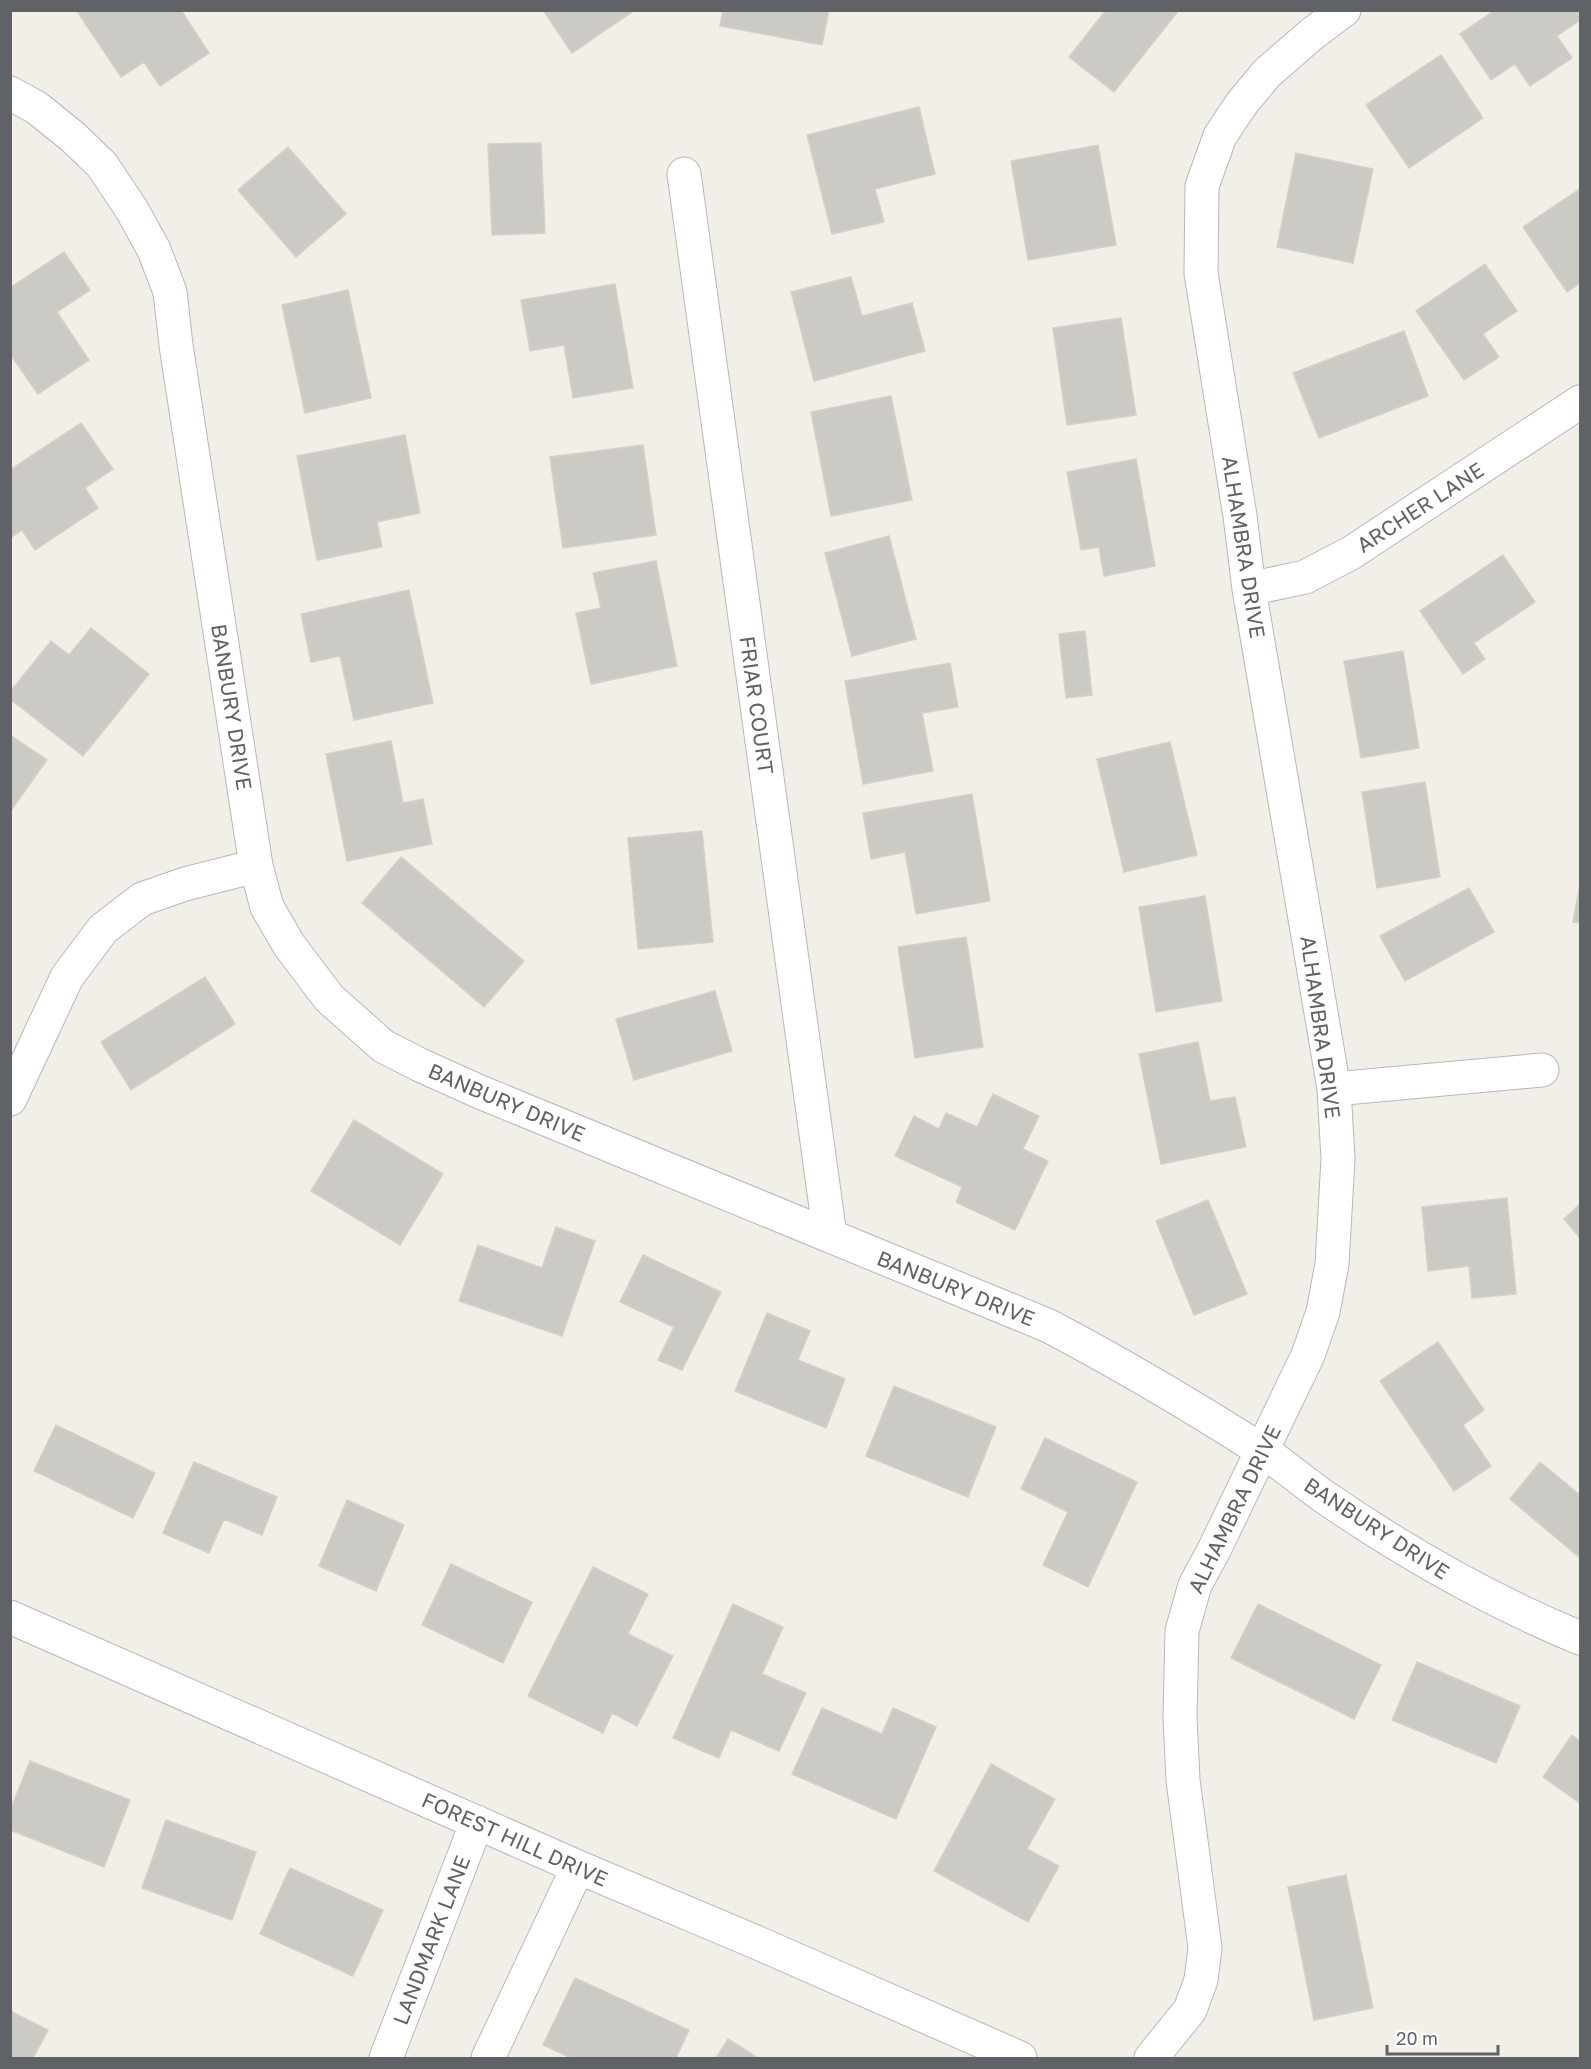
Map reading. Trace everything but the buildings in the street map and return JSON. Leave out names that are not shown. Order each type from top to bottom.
[{"type":"street","name":"ALHAMBRA DRIVE","points":[[1151,2058],[1190,2010],[1201,1980],[1205,1948],[1183,1779],[1180,1717],[1182,1631],[1195,1585],[1215,1550],[1263,1451],[1308,1354],[1323,1312],[1332,1264],[1338,1159],[1334,1089],[1249,589],[1240,516],[1201,273],[1202,186],[1220,136],[1242,103],[1267,73],[1344,10]]},
{"type":"street","name":"BANBURY DRIVE","points":[[10,93],[37,108],[73,137],[102,165],[132,210],[154,250],[170,292],[176,345],[256,866],[267,907],[289,945],[329,998],[383,1046],[420,1065],[480,1092],[1049,1326],[1119,1363],[1263,1451],[1326,1498],[1456,1578],[1532,1617],[1581,1638]]},
{"type":"street","name":"FRIAR COURT","points":[[684,174],[830,1236]]},
{"type":"street","name":"ARCHER LANE","points":[[1249,589],[1305,577],[1351,553],[1581,402]]},
{"type":"street","points":[[10,1099],[67,976],[103,928],[142,899],[185,884],[256,866]]},
{"type":"street","points":[[1334,1089],[1542,1070]]},
{"type":"street","name":"FOREST HILL DRIVE","points":[[10,1617],[578,1867],[1020,2058]]},
{"type":"street","name":"LANDMARK LANE","points":[[386,2058],[477,1822]]},
{"type":"street","points":[[488,2058],[578,1867]]}]
